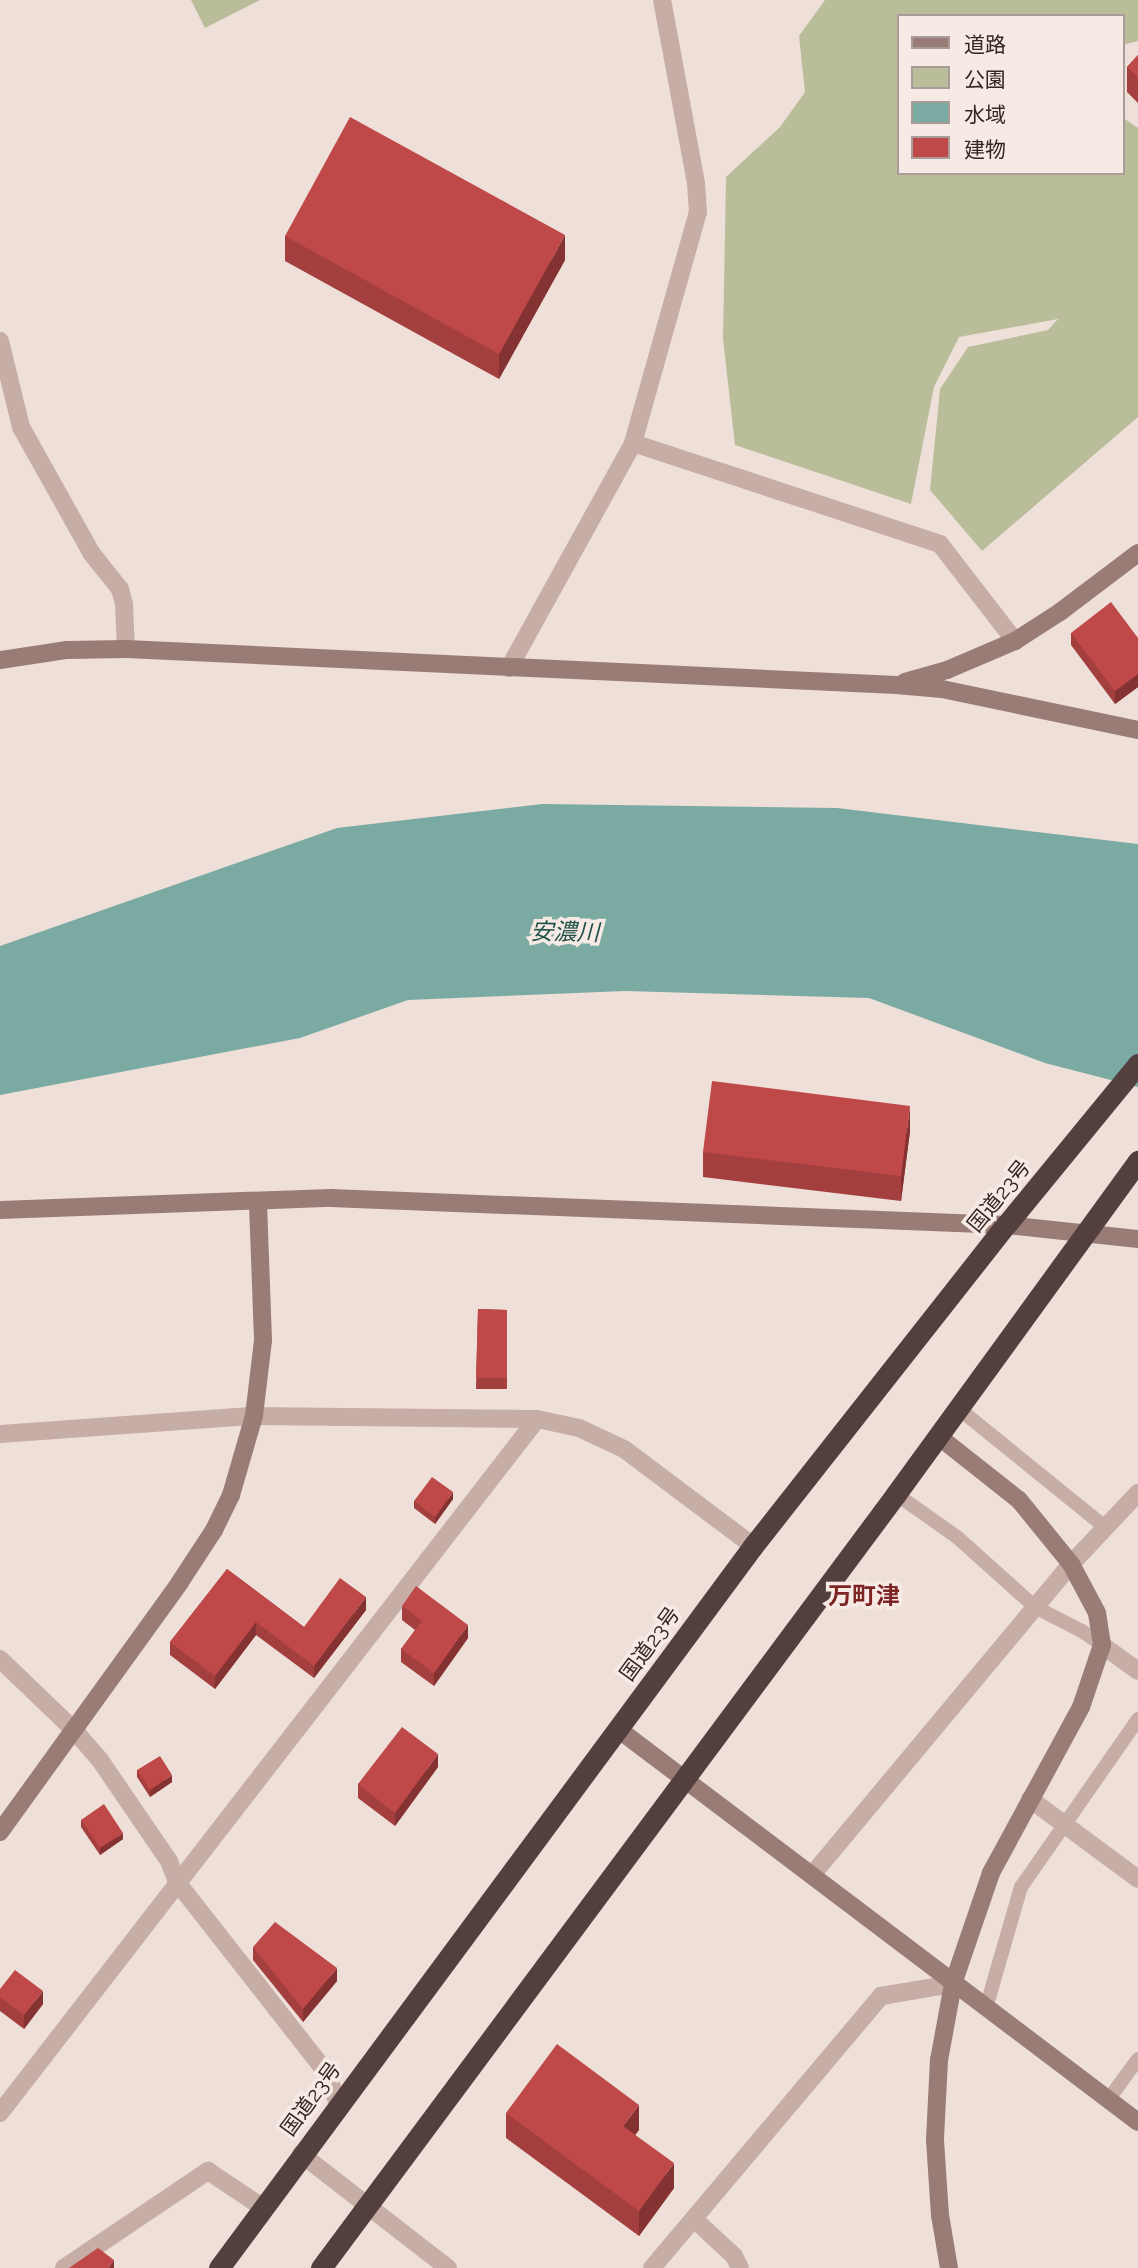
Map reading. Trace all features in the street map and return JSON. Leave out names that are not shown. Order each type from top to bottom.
[{"type":"highway","name":"国道23号","points":[[219,2268],[338,2103],[753,1546],[1006,1225],[1138,1063]]},
{"type":"highway","points":[[321,2268],[896,1494],[1138,1161]]},
{"type":"street","points":[[509,668],[633,443],[698,212],[696,183],[662,0]]},
{"type":"street","points":[[0,341],[21,427],[92,554],[120,589],[124,604],[126,649]]},
{"type":"street","points":[[633,443],[940,544],[1015,641]]},
{"type":"street","points":[[896,685],[947,670],[1015,641],[1060,612],[1138,553]]},
{"type":"street","points":[[0,660],[67,650],[126,649],[896,685],[942,689],[1138,730]]},
{"type":"street","points":[[0,1210],[331,1198],[1006,1225],[1085,1231],[1138,1239]]},
{"type":"street","points":[[0,1832],[214,1530],[231,1495],[254,1416],[263,1340],[258,1201]]},
{"type":"street","points":[[0,1434],[254,1416],[537,1419],[579,1428],[624,1449],[753,1546]]},
{"type":"street","points":[[0,2113],[537,1419]]},
{"type":"street","points":[[938,1436],[1019,1500],[1071,1564],[1097,1613],[1102,1645],[1081,1707],[991,1873],[953,1984],[939,2060],[935,2140],[940,2216],[949,2268]]},
{"type":"street","points":[[812,1875],[1035,1606],[1138,1493]]},
{"type":"street","points":[[1102,1645],[1138,1671]]},
{"type":"street","points":[[0,1659],[74,1728],[100,1760],[169,1861],[177,1882],[326,2072],[338,2103]]},
{"type":"street","points":[[618,1729],[1138,2122]]},
{"type":"street","points":[[1030,1799],[1138,1879]]},
{"type":"street","points":[[652,2268],[881,1996],[953,1984]]},
{"type":"street","points":[[301,2154],[448,2268]]},
{"type":"street","points":[[64,2268],[208,2171],[262,2207]]},
{"type":"street","points":[[694,2219],[734,2256],[740,2268]]},
{"type":"lane","points":[[958,1408],[1106,1528]]},
{"type":"lane","points":[[896,1494],[957,1537],[1035,1606],[1102,1645]]},
{"type":"lane","points":[[986,2008],[1021,1887],[1063,1823],[1138,1719]]},
{"type":"lane","points":[[1108,2100],[1138,2059]]},
{"type":"green space","points":[[191,0],[260,0],[205,28]]},
{"type":"green space","points":[[825,0],[1138,0],[1138,41],[1124,44],[1124,14],[897,14],[897,175],[1124,175],[1124,118],[1138,128],[1138,417],[982,551],[930,490],[940,389],[968,347],[1048,330],[1058,319],[959,337],[934,387],[911,504],[735,445],[723,339],[726,177],[780,127],[805,92],[799,36]]},
{"type":"water","name":"安濃川","points":[[542,804],[837,808],[1138,844],[1138,1087],[1045,1063],[869,998],[625,991],[408,1000],[300,1038],[0,1095],[0,946],[337,828]]},
{"type":"building","points":[[1138,55],[1138,78],[1127,67]]},
{"type":"building","points":[[350,117],[565,235],[499,354],[285,236]]},
{"type":"building","points":[[1111,602],[1138,638],[1138,674],[1115,691],[1071,633]]},
{"type":"building","points":[[712,1081],[910,1106],[901,1176],[703,1152]]},
{"type":"building","points":[[478,1309],[507,1310],[507,1378],[476,1378]]},
{"type":"building","points":[[432,1477],[453,1492],[435,1517],[414,1501]]},
{"type":"building","points":[[227,1569],[304,1627],[340,1578],[366,1597],[314,1666],[256,1622],[215,1676],[170,1642]]},
{"type":"building","points":[[416,1586],[468,1625],[434,1673],[401,1649],[422,1621],[402,1606]]},
{"type":"building","points":[[402,1727],[438,1754],[395,1813],[358,1784]]},
{"type":"building","points":[[160,1756],[172,1775],[150,1790],[137,1770]]},
{"type":"building","points":[[104,1804],[123,1833],[100,1848],[81,1820]]},
{"type":"building","points":[[275,1922],[337,1968],[303,2009],[253,1947]]},
{"type":"building","points":[[15,1970],[43,1991],[24,2015],[0,1997],[0,1989]]},
{"type":"building","points":[[557,2044],[639,2105],[623,2126],[674,2163],[639,2211],[506,2113]]},
{"type":"building","points":[[98,2248],[114,2260],[108,2268],[69,2268]]},
{"type":"district","name":"万町津","points":[[864,1596]]}]
